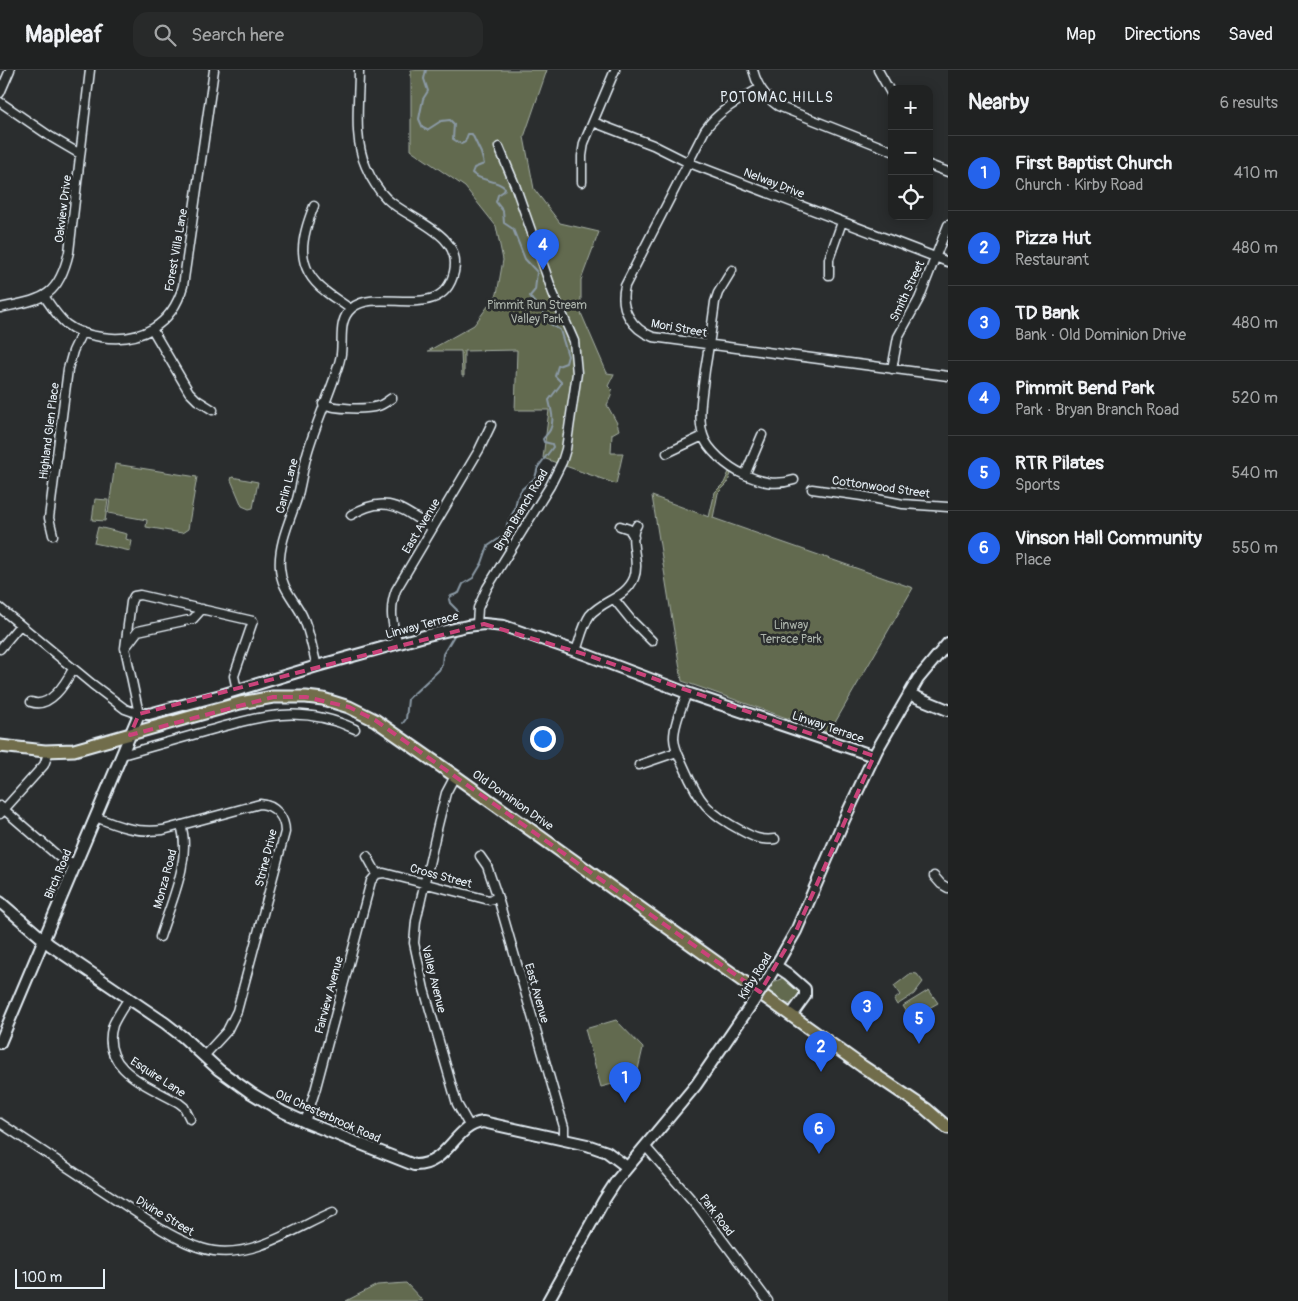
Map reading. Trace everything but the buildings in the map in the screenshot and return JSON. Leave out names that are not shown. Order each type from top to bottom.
[{"type":"main road","name":"Old Dominion Drive","points":[[0,746],[49,751],[74,750],[257,699],[289,696],[336,702],[362,713],[455,776],[926,1109],[948,1128]]},
{"type":"street","points":[[0,93],[10,70]]},
{"type":"street","name":"Oakview Drive","points":[[44,296],[57,284],[66,265],[69,252],[90,70]]},
{"type":"street","name":"Forest Villa Lane","points":[[44,296],[53,311],[65,323],[82,332],[105,338],[139,335],[152,329],[170,314],[176,306],[183,286],[214,70]]},
{"type":"street","points":[[314,206],[303,236],[302,251],[304,260],[318,286],[350,310],[362,303],[368,302],[430,300],[448,286],[455,265],[452,251],[444,238],[388,199],[372,180],[366,168],[358,134],[359,70]]},
{"type":"street","points":[[582,182],[582,156],[587,134],[615,70]]},
{"type":"street","points":[[753,70],[760,88],[771,101],[785,110],[888,149]]},
{"type":"street","points":[[878,70],[888,89]]},
{"type":"street","name":"Mori Street","points":[[760,88],[727,107],[711,120],[625,286],[624,303],[629,318],[640,330],[653,337],[948,376]]},
{"type":"street","points":[[0,102],[51,137],[80,154]]},
{"type":"street","name":"Nelway Drive","points":[[593,122],[653,145],[688,162],[948,262]]},
{"type":"street","name":"Bryan Branch Road","points":[[477,624],[478,608],[487,588],[550,486],[562,462],[566,449],[577,373],[574,340],[553,293],[515,185],[499,146]]},
{"type":"street","points":[[933,166],[948,172]]},
{"type":"street","points":[[829,275],[829,259],[842,222]]},
{"type":"street","name":"Smith Street","points":[[892,369],[898,337],[919,299],[948,225]]},
{"type":"street","points":[[732,270],[718,293],[715,302],[700,410],[703,436],[722,461],[732,469],[770,483],[782,484],[794,480]]},
{"type":"street","points":[[0,308],[36,301],[44,296]]},
{"type":"street","name":"Carlin Lane","points":[[317,666],[306,623],[285,588],[280,564],[282,545],[299,490],[307,454],[340,360],[342,328],[346,315],[350,310]]},
{"type":"street","points":[[152,329],[189,392],[197,400],[213,410]]},
{"type":"street","name":"Highland Glen Place","points":[[53,535],[49,518],[68,369],[73,351],[82,332]]},
{"type":"street","points":[[323,404],[337,408],[372,407],[384,404],[392,398]]},
{"type":"street","name":"East Avenue","points":[[398,644],[391,616],[396,590],[479,450],[491,425]]},
{"type":"street","points":[[745,475],[762,435]]},
{"type":"street","points":[[667,452],[703,436]]},
{"type":"street","name":"Cottonwood Street","points":[[812,489],[902,504],[948,507]]},
{"type":"street","points":[[351,515],[373,504],[388,504],[432,528]]},
{"type":"street","points":[[576,651],[590,616],[595,610],[614,599],[630,586],[637,565],[634,536],[637,525]]},
{"type":"street","points":[[620,526],[628,529],[634,536]]},
{"type":"street","points":[[0,608],[125,710],[139,714],[125,648],[131,602],[134,596],[140,595],[253,621],[234,676],[237,690]]},
{"type":"street","points":[[614,599],[652,641]]},
{"type":"street","points":[[125,648],[138,632],[193,619],[202,610]]},
{"type":"street","name":"Linway Terrace","points":[[139,714],[149,714],[317,666],[477,624],[504,626],[687,693],[874,756]]},
{"type":"street","points":[[0,649],[20,625]]},
{"type":"street","name":"Kirby Road","points":[[548,1301],[604,1200],[627,1167],[700,1079],[767,981],[796,931],[874,756],[927,666],[948,643]]},
{"type":"street","points":[[31,702],[42,704],[49,700],[66,683],[73,669]]},
{"type":"street","points":[[687,693],[675,729],[675,744],[693,788],[703,803],[715,815],[755,838],[762,840],[774,839]]},
{"type":"street","points":[[909,694],[948,710]]},
{"type":"street","name":"Birch Road","points":[[1,1037],[76,866],[139,714]]},
{"type":"street","points":[[122,755],[236,722],[272,714],[315,716],[330,719],[355,729]]},
{"type":"street","points":[[49,751],[44,765],[1,810],[59,857],[76,866]]},
{"type":"street","points":[[639,765],[677,752]]},
{"type":"street","name":"Valley Avenue","points":[[455,776],[446,793],[424,883],[414,943],[424,989],[457,1104],[470,1127]]},
{"type":"street","name":"Strine Drive","points":[[96,817],[140,832],[163,830],[260,804],[270,806],[284,820],[283,841],[237,1011],[227,1031],[204,1056]]},
{"type":"street","name":"Monza Road","points":[[160,937],[183,863],[185,842],[181,825]]},
{"type":"street","points":[[367,856],[377,874]]},
{"type":"street","name":"East Avenue","points":[[480,856],[487,866],[498,898],[561,1119],[564,1139]]},
{"type":"street","name":"Cross Street","points":[[377,874],[384,873],[489,900],[498,898]]},
{"type":"street","name":"Fairview Avenue","points":[[305,1122],[316,1091],[371,881],[377,874]]},
{"type":"street","points":[[934,876],[941,884],[948,888]]},
{"type":"street","name":"Old Chesterbrook Road","points":[[0,902],[56,950],[165,1023],[219,1070],[251,1093],[283,1112],[414,1166],[422,1166],[436,1160],[470,1127]]},
{"type":"street","points":[[776,966],[805,989],[806,996],[792,1014]]},
{"type":"street","name":"Esquire Lane","points":[[129,998],[114,1024],[112,1033],[114,1057],[129,1075],[184,1107],[190,1119]]},
{"type":"street","points":[[470,1127],[478,1122],[488,1122],[564,1139],[607,1152],[627,1167]]},
{"type":"street","name":"Divine Street","points":[[0,1123],[161,1229],[179,1240],[204,1249],[224,1252],[245,1250],[280,1237],[334,1212]]},
{"type":"street","name":"Park Road","points":[[645,1146],[698,1207],[768,1301]]},
{"type":"highlighted area","points":[[484,624],[587,655],[874,756],[796,931],[760,992],[375,720],[349,707],[306,697],[273,697],[130,735],[139,714]]},
{"type":"green space","name":"Pimmit Run Stream Valley Park","points":[[411,70],[547,70],[524,137],[534,189],[560,223],[599,232],[581,280],[581,313],[607,373],[614,374],[608,386],[612,390],[607,405],[619,430],[612,434],[611,453],[623,453],[616,484],[543,458],[549,410],[515,410],[517,350],[464,351],[464,376],[462,376],[461,351],[428,351],[474,325],[497,294],[503,260],[496,226],[465,187],[411,150]]},
{"type":"green space","points":[[115,464],[197,477],[188,529],[182,533],[146,527],[147,520],[108,513]]},
{"type":"green space","name":"Linway Terrace Park","points":[[729,472],[731,474],[727,484],[718,493],[713,518],[913,588],[829,733],[682,681],[652,496],[709,517],[715,492],[724,483]]},
{"type":"green space","points":[[232,477],[258,482],[253,508],[249,509],[242,506],[231,480]]},
{"type":"green space","points":[[95,499],[108,500],[105,521],[92,520]]},
{"type":"green space","points":[[98,527],[127,534],[126,539],[132,541],[130,551],[94,543]]},
{"type":"green space","points":[[911,973],[917,974],[923,982],[914,994],[897,1005],[894,1000],[900,995],[894,986]]},
{"type":"green space","points":[[782,976],[798,987],[801,993],[793,1004],[785,1004],[767,992],[773,982],[781,979]]},
{"type":"green space","points":[[929,990],[938,1003],[911,1018],[903,1006]]},
{"type":"green space","points":[[616,1020],[643,1048],[636,1078],[601,1087],[585,1029]]},
{"type":"green space","points":[[406,1283],[423,1301],[346,1301],[377,1285]]},
{"type":"waterway","points":[[426,70],[424,79],[428,91],[423,99],[419,119],[423,128],[427,130],[441,121],[450,120],[454,124],[453,139],[461,144],[465,142],[468,134],[472,134],[484,164],[474,168],[472,173],[480,178],[498,183],[505,188],[498,195],[496,202],[503,211],[504,223],[513,229],[525,259],[537,272],[535,290],[530,296],[544,312],[547,322],[560,330],[568,356],[566,363],[558,366],[555,376],[561,384],[549,400],[552,422],[550,430],[543,439],[544,442],[552,444],[553,447],[538,467],[535,478],[522,489],[517,498],[515,509],[507,524],[506,534],[488,546],[482,563],[473,578],[463,584],[459,593],[451,596],[449,599],[450,603],[457,610],[457,622]]},
{"type":"waterway","points":[[403,723],[406,719],[408,699],[439,670],[443,654],[455,634]]},
{"type":"place","name":"Pimmit Bend Park","points":[[543,270]]},
{"type":"place","name":"TD Bank","points":[[867,1032]]},
{"type":"place","name":"RTR Pilates","points":[[919,1044]]},
{"type":"place","name":"Pizza Hut","points":[[821,1072]]},
{"type":"place","name":"First Baptist Church","points":[[625,1103]]},
{"type":"place","name":"Vinson Hall Community","points":[[819,1154]]},
{"type":"district","name":"POTOMAC HILLS","points":[[777,97]]}]
